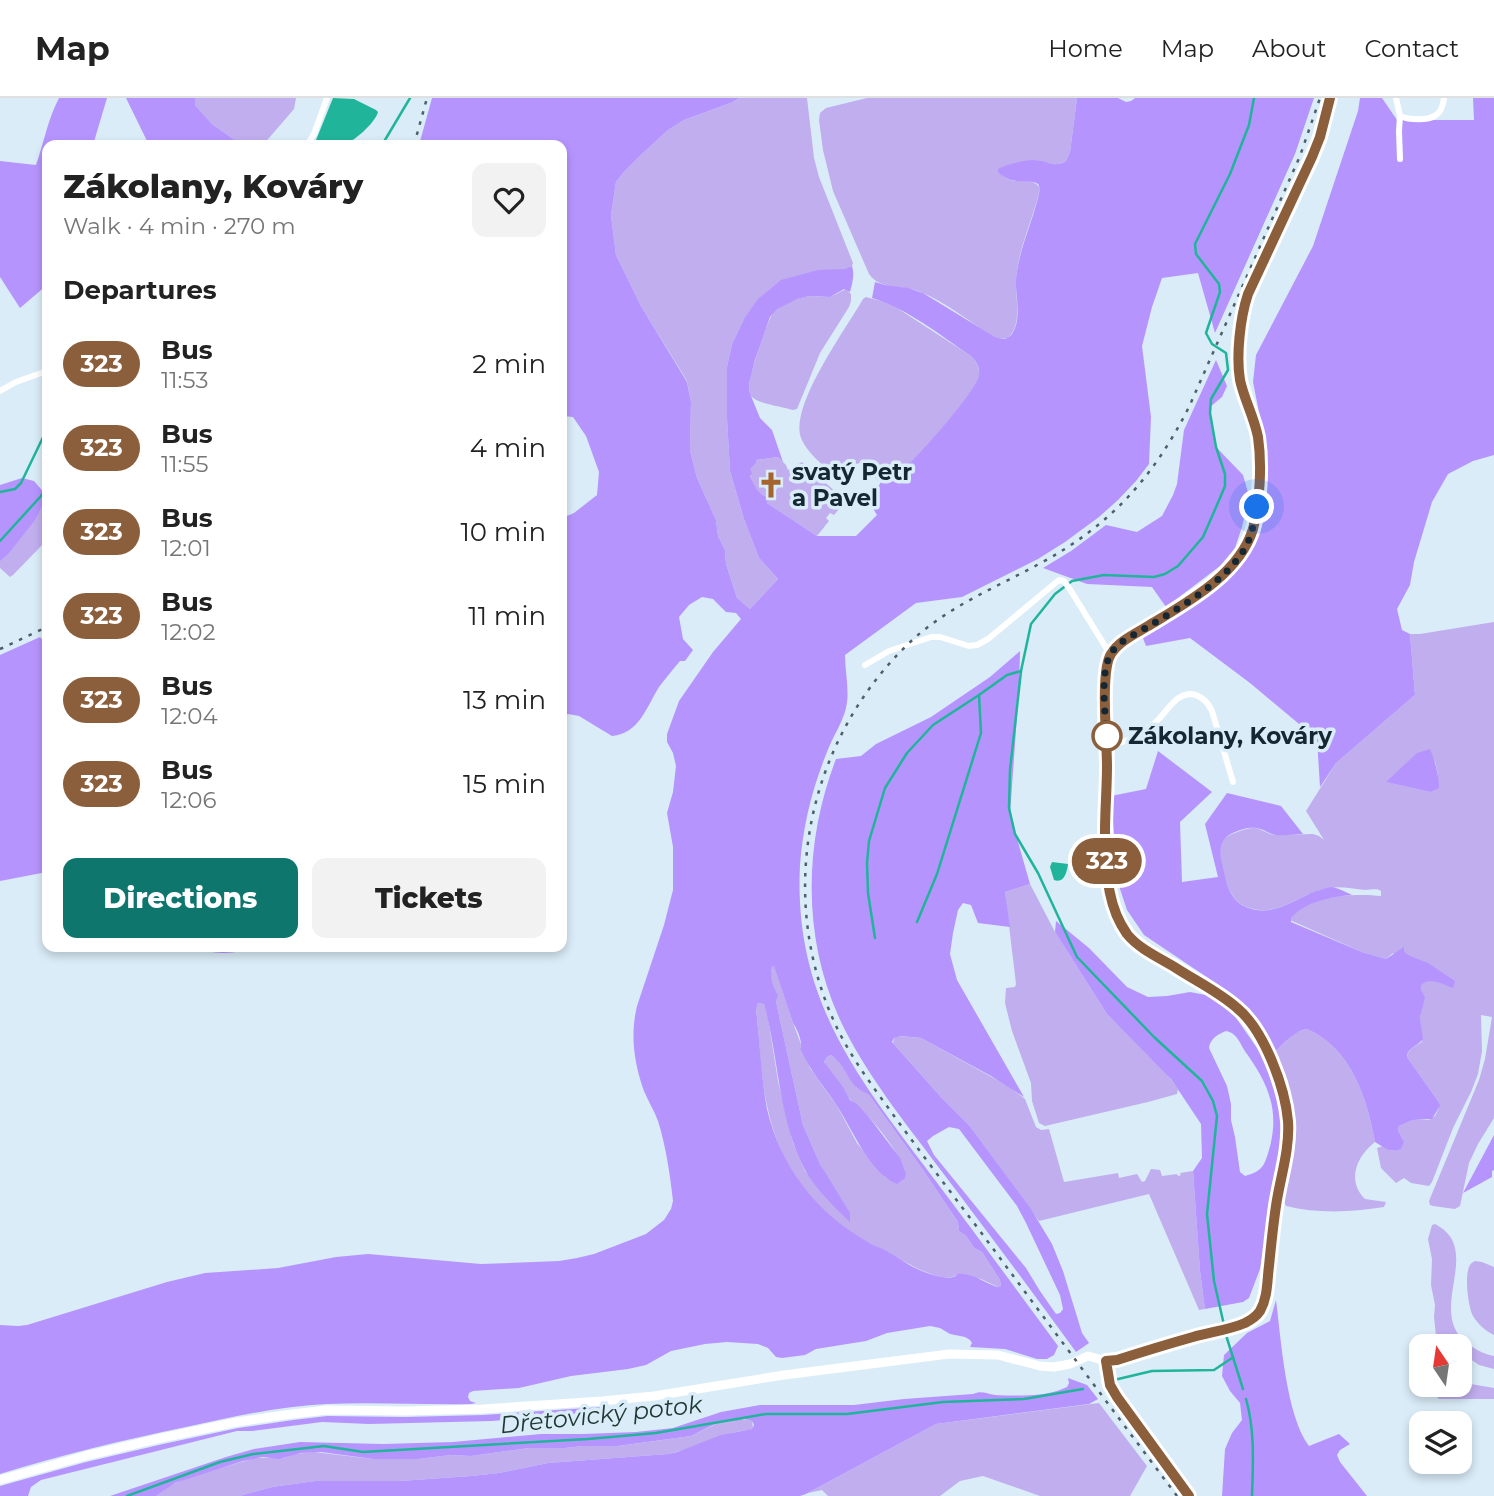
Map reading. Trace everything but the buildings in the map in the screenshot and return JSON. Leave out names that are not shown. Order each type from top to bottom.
[{"type":"main road","points":[[0,1480],[161,1438],[292,1413],[327,1410],[483,1409],[602,1401],[949,1354],[998,1355],[1054,1367],[1088,1356],[1106,1361],[1117,1360],[1233,1327],[1256,1316],[1265,1299],[1277,1197],[1288,1138],[1281,1082],[1262,1042],[1241,1011],[1140,946],[1128,934],[1110,900],[1105,816],[1105,677],[1110,654],[1123,641],[1220,578],[1246,547],[1257,507],[1259,449],[1257,432],[1239,369],[1243,312],[1248,294],[1312,157],[1330,98]]},
{"type":"street","points":[[310,140],[327,98]]},
{"type":"street","points":[[1396,98],[1400,116],[1400,159]]},
{"type":"street","points":[[1400,116],[1405,119],[1436,115],[1444,98]]},
{"type":"street","points":[[0,391],[42,373]]},
{"type":"street","points":[[865,665],[889,651],[931,638],[940,637],[969,646],[977,645],[988,639],[1059,580],[1064,581],[1071,591],[1110,654]]},
{"type":"street","points":[[1107,743],[1121,743],[1135,737],[1156,721],[1178,698],[1198,695],[1208,703],[1212,711],[1233,782]]},
{"type":"street","points":[[1106,1361],[1110,1385],[1117,1397],[1189,1496]]},
{"type":"shaded area","points":[[59,98],[107,98],[94,140],[44,140]]},
{"type":"shaded area","points":[[126,98],[195,98],[195,105],[212,124],[235,140],[147,140]]},
{"type":"shaded area","points":[[195,98],[296,98],[294,109],[267,140],[235,140],[212,124],[195,105]]},
{"type":"shaded area","points":[[333,98],[354,99],[378,112],[368,127],[352,140],[316,140]]},
{"type":"shaded area","points":[[432,98],[739,98],[684,120],[668,130],[616,182],[611,215],[616,255],[641,306],[687,382],[691,402],[690,450],[697,478],[716,520],[718,536],[725,550],[726,564],[737,598],[750,609],[778,579],[759,558],[730,471],[727,367],[732,344],[744,319],[758,299],[781,280],[818,270],[845,269],[852,266],[850,292],[844,289],[830,297],[809,296],[797,299],[777,309],[770,317],[755,360],[749,391],[760,418],[772,430],[783,462],[778,457],[756,460],[750,469],[750,476],[757,490],[769,498],[767,503],[817,536],[856,536],[877,515],[869,502],[881,482],[896,476],[928,443],[956,411],[979,375],[977,364],[971,356],[911,316],[872,298],[875,282],[923,293],[995,337],[1007,338],[1016,326],[1018,267],[1040,189],[1035,182],[1015,181],[1004,177],[998,169],[1028,160],[1053,164],[1066,161],[1070,152],[1077,98],[1118,98],[1126,102],[1135,98],[1314,98],[1295,154],[1215,333],[1198,273],[1162,278],[1142,346],[1151,417],[1149,464],[1136,481],[1099,517],[1038,559],[962,597],[916,603],[845,655],[846,708],[822,766],[806,822],[800,865],[801,915],[808,959],[821,1001],[839,1040],[885,1113],[1058,1346],[1054,1355],[1047,1359],[1037,1359],[1005,1349],[970,1347],[972,1343],[965,1337],[930,1326],[887,1333],[866,1341],[782,1358],[776,1357],[768,1348],[758,1344],[705,1344],[671,1351],[646,1365],[628,1369],[571,1376],[519,1388],[473,1391],[468,1397],[476,1403],[471,1404],[345,1403],[274,1410],[116,1443],[0,1474],[0,1325],[27,1325],[205,1273],[278,1268],[336,1257],[368,1254],[481,1264],[577,1258],[646,1234],[664,1220],[671,1209],[673,1201],[663,1141],[641,1080],[634,1038],[637,1006],[673,890],[673,847],[667,813],[676,766],[667,742],[667,734],[679,701],[713,652],[741,619],[736,613],[726,612],[713,599],[702,597],[689,605],[679,617],[683,639],[693,650],[685,661],[680,661],[659,687],[641,718],[629,730],[612,736],[579,716],[567,714],[567,516],[597,495],[599,472],[586,436],[573,417],[567,416],[567,140],[420,140]],"holes":[[[774,966],[799,1035],[800,1049],[806,1061],[869,1160],[897,1184],[905,1178],[906,1173],[900,1158],[869,1117],[850,1100],[824,1062],[831,1055],[855,1086],[869,1095],[958,1222],[959,1231],[974,1248],[982,1252],[1001,1286],[997,1287],[967,1275],[944,1277],[916,1268],[848,1229],[816,1202],[803,1186],[781,1150],[767,1109],[756,1009],[758,1003],[764,1004],[784,1108],[795,1149],[813,1182],[850,1222],[850,1213],[820,1164],[803,1125],[776,1001],[778,995],[771,979]]]},
{"type":"shaded area","points":[[739,98],[807,98],[819,177],[853,263],[849,268],[744,319],[732,344],[727,367],[730,471],[759,558],[778,579],[750,609],[737,598],[726,564],[725,550],[718,536],[716,520],[697,478],[690,450],[691,402],[687,381],[641,306],[616,255],[611,215],[616,182],[668,130],[684,120]]},
{"type":"shaded area","points":[[867,98],[1077,98],[1070,152],[1066,161],[1056,165],[1035,160],[998,170],[1009,179],[1032,182],[1040,189],[1020,257],[1016,280],[1017,318],[1008,338],[998,339],[929,296],[911,289],[879,283],[869,274],[833,191],[819,120],[820,113],[826,108]]},
{"type":"shaded area","points":[[1360,98],[1382,98],[1397,120],[1474,120],[1473,98],[1494,98],[1494,455],[1473,461],[1448,474],[1432,502],[1410,585],[1397,609],[1402,630],[1410,634],[1415,695],[1336,763],[1320,787],[1317,739],[1250,683],[1190,638],[1146,646],[1143,638],[1226,582],[1242,565],[1255,545],[1267,502],[1266,448],[1253,382],[1256,355],[1313,246]]},
{"type":"shaded area","points":[[42,145],[42,289],[20,308],[0,277],[0,161],[36,165]]},
{"type":"shaded area","points":[[846,289],[851,294],[849,307],[820,353],[797,409],[771,405],[752,397],[749,387],[752,372],[775,310],[796,299],[810,296],[829,297]]},
{"type":"shaded area","points":[[866,297],[897,308],[971,356],[979,370],[975,384],[944,426],[907,467],[884,482],[878,481],[866,466],[859,463],[840,472],[832,472],[807,449],[802,440],[800,426],[810,389]]},
{"type":"shaded area","points":[[1216,360],[1227,386],[1222,397],[1210,407],[1216,447],[1243,475],[1249,496],[1235,548],[1220,566],[1166,607],[1152,587],[1087,584],[1043,568],[1106,525],[1137,532],[1162,516],[1177,484],[1184,430]]},
{"type":"shaded area","points":[[778,457],[788,470],[802,462],[846,501],[834,515],[830,513],[826,518],[829,521],[817,536],[767,503],[769,498],[757,490],[750,474],[749,469],[756,460]],"holes":[[[774,475],[782,483],[774,492],[769,493],[760,482],[764,478],[768,482],[772,481],[771,477]]]},
{"type":"shaded area","points":[[22,478],[34,481],[42,490],[42,506],[35,520],[0,561],[0,485]]},
{"type":"shaded area","points":[[42,504],[42,545],[10,577],[0,568],[0,560]]},
{"type":"shaded area","points":[[1494,622],[1494,1118],[1469,1163],[1460,1206],[1455,1209],[1433,1206],[1429,1201],[1479,1080],[1492,1017],[1481,1015],[1482,1051],[1478,1074],[1432,1182],[1429,1186],[1411,1183],[1404,1178],[1396,1183],[1381,1168],[1377,1148],[1383,1146],[1392,1151],[1401,1149],[1403,1140],[1399,1126],[1413,1120],[1429,1120],[1439,1108],[1438,1101],[1407,1057],[1414,1046],[1422,1042],[1422,1008],[1393,953],[1386,959],[1362,952],[1290,920],[1296,912],[1317,901],[1344,896],[1381,896],[1381,891],[1328,888],[1278,908],[1258,910],[1241,904],[1232,895],[1224,874],[1220,851],[1226,838],[1250,828],[1275,835],[1313,834],[1324,840],[1306,811],[1336,763],[1415,695],[1410,634]],"holes":[[[1435,761],[1438,775],[1430,792],[1387,782],[1400,771]]]},
{"type":"shaded area","points":[[40,637],[42,639],[42,873],[0,881],[0,655]]},
{"type":"shaded area","points":[[1020,651],[1010,814],[1030,884],[1005,892],[1010,927],[978,923],[971,905],[963,903],[958,910],[950,954],[957,980],[1024,1097],[921,1038],[900,1036],[892,1042],[969,1125],[1031,1209],[1052,1244],[1082,1333],[1089,1343],[1076,1352],[868,1070],[846,1032],[832,999],[821,966],[815,931],[812,897],[817,827],[836,759],[861,756],[876,744],[931,717],[990,677]],"holes":[[[949,1127],[959,1129],[1017,1206],[1060,1295],[1063,1309],[1060,1313],[1056,1314],[1026,1268],[934,1155],[927,1141]]]},
{"type":"shaded area","points":[[1430,749],[1439,788],[1430,792],[1386,782],[1417,753]]},
{"type":"shaded area","points":[[1158,751],[1212,792],[1180,822],[1182,882],[1218,877],[1205,824],[1227,793],[1281,806],[1303,834],[1276,835],[1248,828],[1224,839],[1220,854],[1225,878],[1237,901],[1256,910],[1274,909],[1316,891],[1332,887],[1339,889],[1352,895],[1311,904],[1297,912],[1291,922],[1362,952],[1386,959],[1404,947],[1404,952],[1410,956],[1428,963],[1455,981],[1453,988],[1432,981],[1421,985],[1425,997],[1420,1018],[1423,1039],[1409,1051],[1407,1057],[1440,1106],[1432,1119],[1413,1120],[1399,1126],[1398,1130],[1404,1142],[1401,1149],[1390,1150],[1375,1142],[1362,1092],[1335,1048],[1307,1029],[1294,1034],[1276,1051],[1232,994],[1144,935],[1127,910],[1118,883],[1111,796],[1146,789]]},
{"type":"shaded area","points":[[1052,862],[1068,864],[1063,879],[1054,880],[1050,867]]},
{"type":"shaded area","points":[[1030,884],[1055,932],[1107,1014],[1164,1070],[1178,1089],[1177,1094],[1045,1126],[1039,1123],[1032,1101],[1031,1083],[1005,1003],[1006,988],[1015,987],[1016,984],[1005,892]]},
{"type":"shaded area","points":[[1056,921],[1089,948],[1127,987],[1148,997],[1190,992],[1206,995],[1232,1012],[1262,1055],[1275,1087],[1281,1116],[1281,1140],[1260,1269],[1249,1298],[1243,1302],[1205,1309],[1193,1171],[1202,1158],[1201,1124],[1171,1079],[1107,1014],[1055,932]],"holes":[[[1226,1031],[1238,1040],[1261,1077],[1273,1111],[1272,1136],[1266,1161],[1262,1168],[1245,1176],[1240,1172],[1227,1086],[1209,1048],[1217,1035]]]},
{"type":"shaded area","points":[[774,965],[810,1068],[837,1106],[857,1143],[886,1178],[906,1173],[885,1136],[849,1098],[826,1066],[824,1062],[831,1055],[841,1062],[857,1088],[869,1095],[958,1222],[959,1231],[974,1248],[982,1252],[1001,1286],[957,1275],[943,1277],[911,1265],[846,1229],[821,1208],[800,1184],[777,1141],[768,1110],[760,1059],[756,1008],[758,1003],[764,1004],[768,1018],[778,1081],[793,1143],[805,1171],[850,1221],[803,1125],[776,1001],[777,993],[771,981]]},
{"type":"shaded area","points":[[1307,1029],[1335,1048],[1362,1092],[1375,1142],[1359,1161],[1356,1184],[1365,1199],[1386,1202],[1384,1207],[1323,1211],[1286,1206],[1283,1200],[1295,1134],[1288,1081],[1276,1051],[1295,1033]]},
{"type":"shaded area","points":[[898,1036],[921,1038],[1008,1086],[1025,1099],[1036,1127],[1041,1130],[1049,1129],[1064,1182],[1118,1173],[1119,1178],[1137,1174],[1142,1182],[1151,1169],[1160,1170],[1162,1176],[1178,1176],[1180,1173],[1193,1171],[1205,1309],[1199,1310],[1149,1194],[1039,1221],[969,1125],[893,1043]]},
{"type":"shaded area","points":[[1494,1135],[1492,1177],[1463,1193]]},
{"type":"shaded area","points":[[1435,1224],[1449,1235],[1455,1249],[1451,1316],[1459,1334],[1436,1334],[1431,1285],[1432,1259],[1428,1239],[1432,1225]]},
{"type":"shaded area","points":[[1475,1261],[1494,1267],[1494,1335],[1477,1322],[1470,1306],[1467,1276],[1471,1263]]},
{"type":"shaded area","points":[[1276,1300],[1286,1376],[1301,1433],[1309,1446],[1339,1434],[1350,1444],[1337,1455],[1367,1496],[1222,1496],[1225,1449],[1242,1420],[1240,1403],[1222,1376],[1224,1355],[1247,1333],[1270,1321]]},
{"type":"shaded area","points":[[1472,1347],[1494,1356],[1494,1369],[1472,1360]]},
{"type":"shaded area","points":[[1068,1378],[1087,1385],[1098,1399],[1089,1404],[936,1424],[800,1496],[239,1496],[272,1487],[315,1481],[400,1481],[471,1476],[548,1463],[668,1454],[721,1435],[752,1429],[752,1421],[744,1419],[713,1425],[691,1436],[618,1446],[529,1448],[471,1456],[451,1455],[418,1459],[373,1459],[321,1452],[301,1453],[279,1459],[263,1457],[175,1483],[156,1496],[110,1496],[254,1449],[300,1442],[453,1442],[541,1434],[636,1432],[673,1428],[721,1412],[760,1405],[854,1405],[979,1392],[1022,1396],[1041,1394],[1067,1387]]},
{"type":"shaded area","points":[[1472,1384],[1494,1388],[1494,1399],[1437,1397],[1472,1397]]},
{"type":"shaded area","points":[[1099,1403],[1147,1466],[1130,1496],[1040,1496],[983,1476],[960,1481],[940,1496],[828,1496],[822,1490],[808,1493],[936,1424]]},
{"type":"shaded area","points":[[630,1407],[492,1421],[369,1424],[322,1422],[237,1431],[41,1480],[31,1487],[28,1496],[0,1496],[0,1486],[86,1462],[238,1428],[327,1416],[483,1415]]},
{"type":"shaded area","points":[[742,1419],[752,1421],[753,1428],[668,1454],[548,1463],[471,1476],[400,1481],[315,1481],[272,1487],[239,1496],[156,1496],[171,1485],[193,1476],[255,1458],[283,1458],[314,1452],[373,1459],[418,1459],[451,1455],[471,1456],[529,1448],[619,1446],[691,1436],[718,1423]]},
{"type":"waterway","points":[[385,140],[410,98]]},
{"type":"waterway","points":[[1224,1325],[1214,1281],[1207,1214],[1217,1116],[1213,1101],[1202,1081],[1154,1037],[1077,957],[1038,873],[1015,834],[1009,808],[1010,770],[1021,671],[1031,624],[1055,594],[1072,581],[1104,575],[1154,577],[1178,566],[1203,537],[1225,486],[1225,474],[1216,447],[1210,413],[1211,399],[1228,370],[1226,353],[1212,344],[1206,333],[1220,292],[1219,284],[1196,254],[1195,244],[1230,174],[1249,125],[1254,98]]},
{"type":"waterway","points":[[0,492],[15,489],[21,483],[42,439]]},
{"type":"waterway","points":[[0,541],[42,494]]},
{"type":"waterway","points":[[875,938],[868,893],[867,863],[869,841],[885,788],[907,753],[933,725],[1007,675],[1021,671]]},
{"type":"waterway","points":[[917,922],[937,874],[981,733],[979,695]]},
{"type":"waterway","name":"Dřetovický potok","points":[[1225,1332],[1243,1389]]},
{"type":"waterway","name":"Dřetovický potok","points":[[1114,1380],[1152,1371],[1214,1370],[1232,1358]]},
{"type":"waterway","name":"Dřetovický potok","points":[[127,1496],[220,1462],[253,1454],[324,1446],[363,1452],[588,1439],[656,1433],[766,1414],[847,1414],[943,1402],[1024,1399],[1083,1389]]},
{"type":"waterway","points":[[1246,1399],[1252,1435],[1252,1496]]},
{"type":"railway","points":[[415,140],[427,98]]},
{"type":"railway","points":[[1177,1496],[907,1134],[846,1045],[820,984],[808,933],[805,881],[810,830],[822,780],[843,732],[870,687],[905,647],[952,610],[1039,564],[1087,533],[1127,498],[1160,456],[1189,407],[1300,156],[1320,98]]},
{"type":"railway","points":[[0,649],[42,629]]},
{"type":"bus line","name":"323","points":[[1189,1496],[1117,1397],[1110,1385],[1106,1361],[1235,1326],[1247,1322],[1261,1310],[1265,1299],[1277,1197],[1287,1151],[1287,1112],[1281,1082],[1262,1042],[1246,1017],[1236,1007],[1133,940],[1121,924],[1110,900],[1105,833],[1105,677],[1107,660],[1115,648],[1220,578],[1246,547],[1257,507],[1260,469],[1257,432],[1239,369],[1243,312],[1248,294],[1312,157],[1330,98]]},
{"type":"place","name":"svatý Petr a Pavel","points":[[771,485]]},
{"type":"place","name":"Zákolany, Kováry","points":[[1107,736]]},
{"type":"route","points":[[1107,736],[1105,677],[1110,654],[1123,641],[1220,578],[1246,547],[1257,507]]}]
